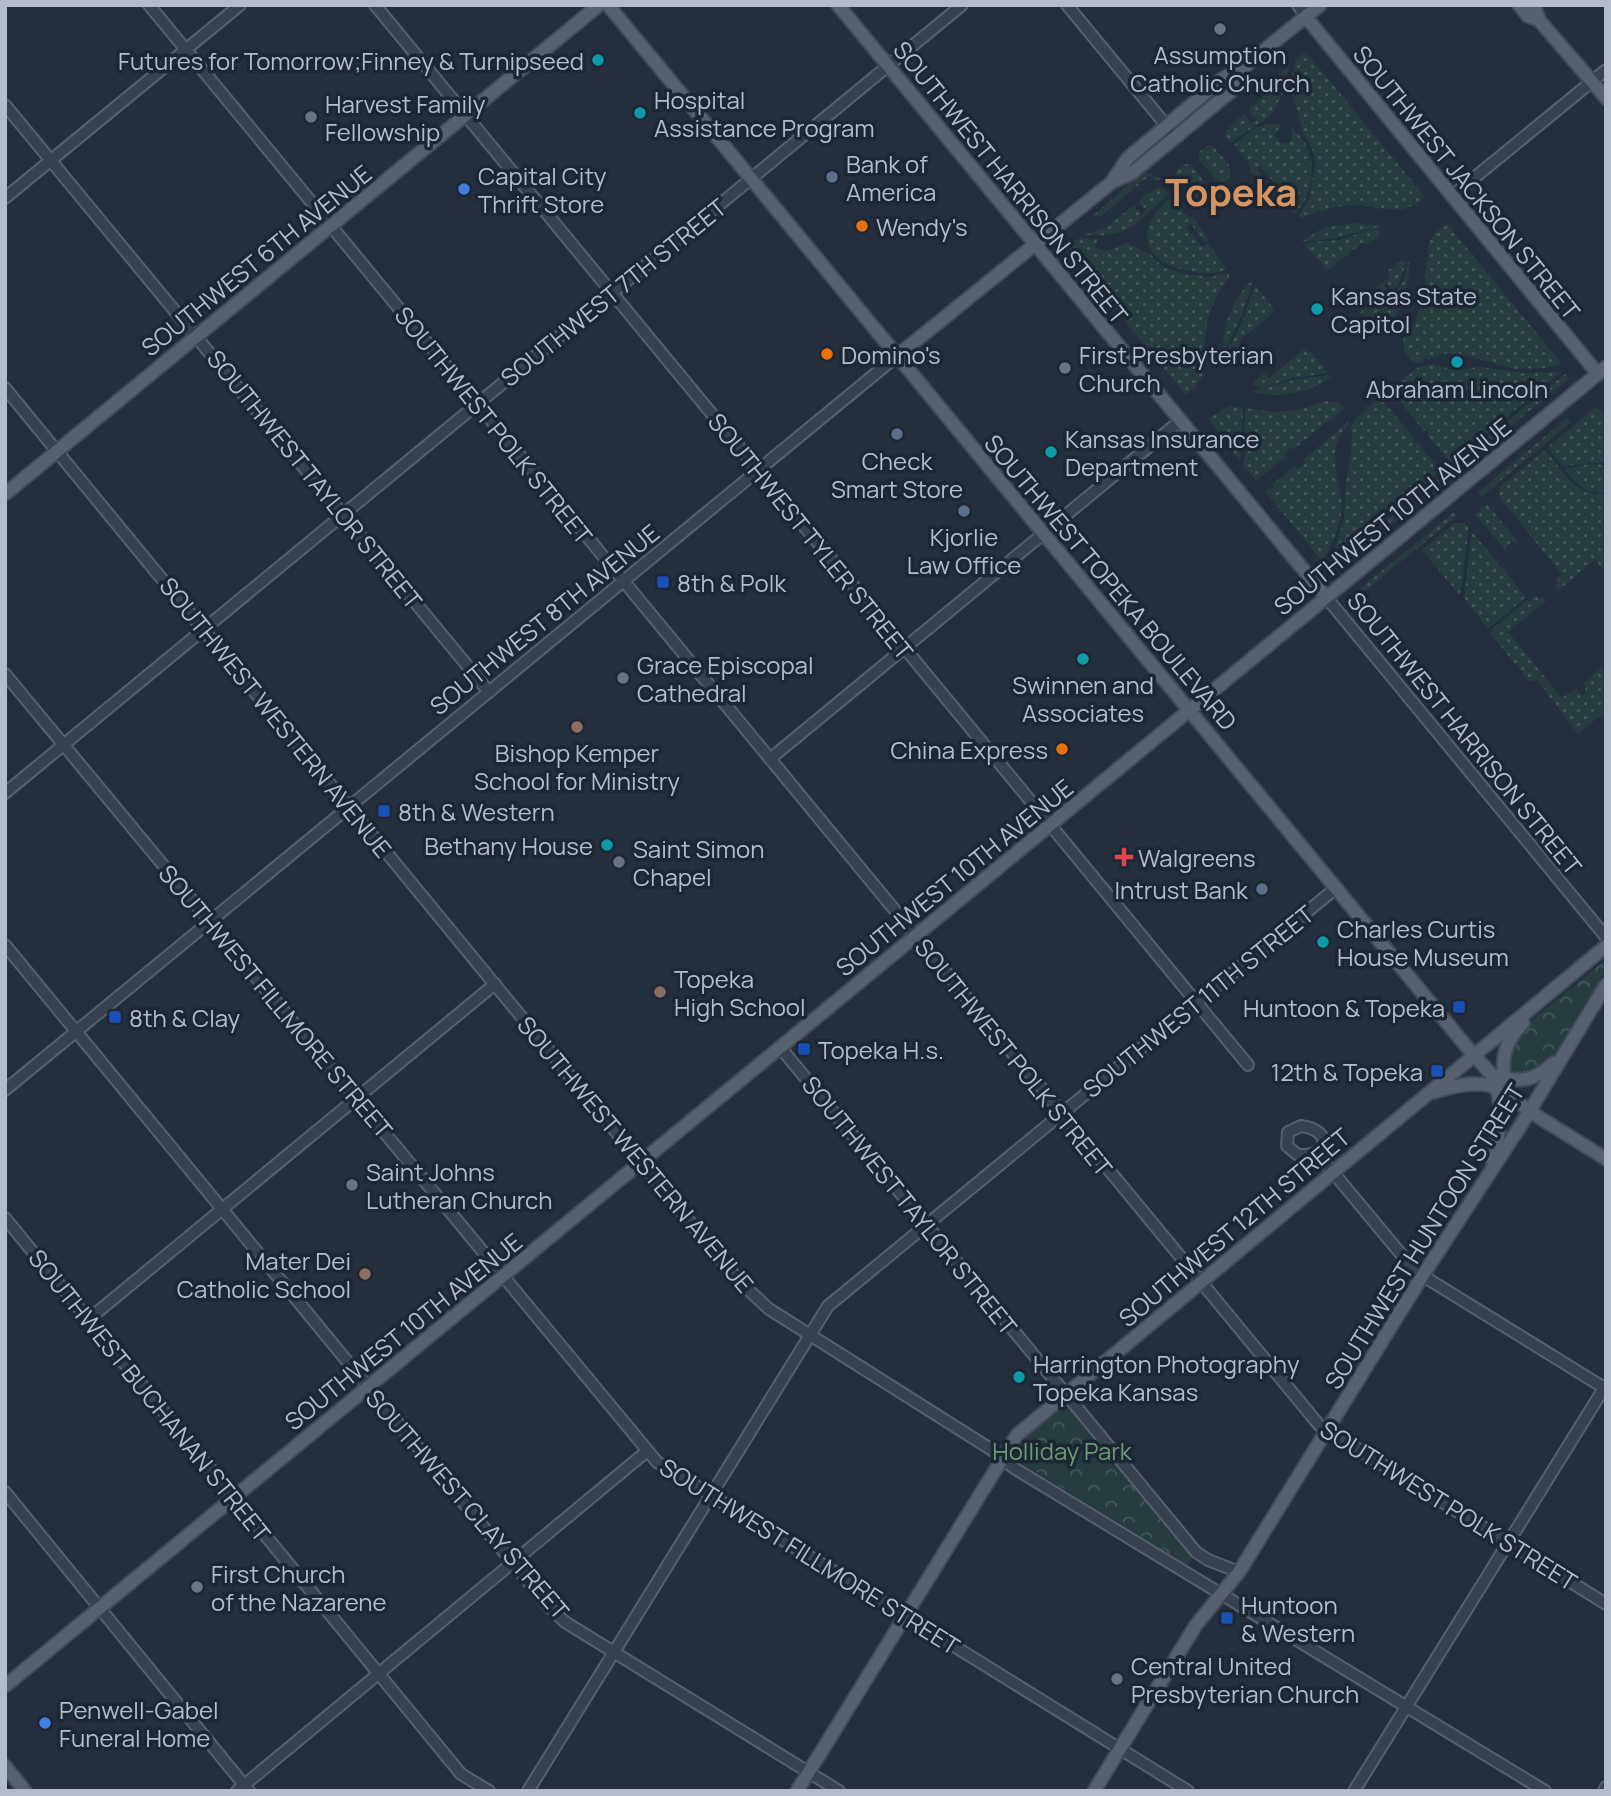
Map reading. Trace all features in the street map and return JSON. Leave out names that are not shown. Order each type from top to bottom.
[{"type":"main road","name":"SOUTHWEST 6TH AVENUE","points":[[5,494],[599,5]]},
{"type":"main road","name":"SOUTHWEST TOPEKA BOULEVARD","points":[[608,5],[1474,1055],[1529,1111],[1606,1159]]},
{"type":"main road","name":"SOUTHWEST HARRISON STREET","points":[[838,5],[1326,597]]},
{"type":"main road","name":"SOUTHWEST 8TH AVENUE","points":[[1112,183],[1128,158],[1221,80],[1246,65],[1320,5]]},
{"type":"main road","points":[[1519,5],[1528,16],[1539,20]]},
{"type":"main road","points":[[1534,5],[1539,20],[1606,98]]},
{"type":"main road","name":"SOUTHWEST JACKSON STREET","points":[[1306,17],[1603,375]]},
{"type":"main road","name":"SOUTHWEST 8TH AVENUE","points":[[897,356],[1112,183],[1132,173],[1236,87],[1246,65]]},
{"type":"main road","name":"SOUTHWEST 10TH AVENUE","points":[[5,1686],[1326,597],[1603,375]]},
{"type":"main road","points":[[1488,1174],[1500,1128],[1503,1055],[1514,1033],[1565,988],[1606,946]]},
{"type":"main road","name":"SOUTHWEST 12TH STREET","points":[[797,1791],[1017,1435],[1606,946]]},
{"type":"main road","name":"SOUTHWEST HUNTOON STREET","points":[[1094,1791],[1196,1625],[1239,1572],[1606,985]]},
{"type":"main road","points":[[1428,1094],[1450,1086],[1519,1081],[1535,1077],[1563,1055]]},
{"type":"main road","points":[[5,1766],[25,1791]]},
{"type":"street","name":"SOUTHWEST POLK STREET","points":[[149,5],[1319,1425],[1606,1604]]},
{"type":"street","points":[[5,198],[240,5]]},
{"type":"street","name":"SOUTHWEST TYLER STREET","points":[[375,5],[1248,1065]]},
{"type":"street","name":"SOUTHWEST 7TH STREET","points":[[5,793],[962,5]]},
{"type":"street","points":[[1067,5],[1175,137]]},
{"type":"street","name":"SOUTHWEST JACKSON STREET","points":[[1298,5],[1306,17]]},
{"type":"street","points":[[1452,196],[1606,70]]},
{"type":"street","name":"SOUTHWEST TAYLOR STREET","points":[[5,104],[489,692]]},
{"type":"street","name":"SOUTHWEST 8TH AVENUE","points":[[5,1090],[897,356]]},
{"type":"street","name":"SOUTHWEST WESTERN AVENUE","points":[[5,388],[758,1301],[1003,1458],[1008,1464],[1545,1791]]},
{"type":"street","points":[[770,759],[1180,421]]},
{"type":"street","name":"SOUTHWEST HARRISON STREET","points":[[1326,597],[1606,937]]},
{"type":"street","name":"SOUTHWEST FILLMORE STREET","points":[[5,674],[646,1452],[664,1467],[1188,1791]]},
{"type":"street","name":"SOUTHWEST 11TH STREET","points":[[528,1791],[828,1306],[1336,888]]},
{"type":"street","name":"SOUTHWEST CLAY STREET","points":[[5,945],[558,1616],[839,1791]]},
{"type":"street","points":[[89,1319],[495,984]]},
{"type":"street","name":"SOUTHWEST TAYLOR STREET","points":[[780,1047],[1196,1552],[1208,1560],[1239,1572]]},
{"type":"street","points":[[1317,1153],[1415,1271],[1605,1387],[1354,1791]]},
{"type":"street","name":"SOUTHWEST BUCHANAN STREET","points":[[5,1218],[461,1774],[489,1791]]},
{"type":"street","points":[[5,1492],[243,1789],[646,1452]]},
{"type":"green space","points":[[1306,52],[1425,197],[1406,208],[1393,210],[1371,205],[1350,205],[1298,217],[1310,197],[1315,164],[1314,153],[1303,133],[1290,84],[1296,59]]},
{"type":"green space","points":[[1290,64],[1282,96],[1272,113],[1231,143],[1225,132],[1244,113],[1251,123],[1256,121],[1257,117],[1250,112],[1251,107],[1268,92],[1277,76]]},
{"type":"green space","points":[[1269,124],[1281,125],[1275,135],[1281,144],[1291,141],[1292,129],[1307,146],[1311,158],[1308,194],[1295,214],[1285,203],[1282,205],[1272,192],[1276,185],[1261,166],[1256,169],[1272,187],[1268,191],[1250,171],[1249,164],[1234,145],[1255,128]]},
{"type":"green space","points":[[1212,145],[1231,170],[1221,184],[1199,160],[1199,152]]},
{"type":"green space","points":[[1184,164],[1192,165],[1211,192],[1206,199],[1192,196],[1175,176],[1176,171]]},
{"type":"green space","points":[[1150,173],[1160,179],[1155,182],[1150,175],[1100,217],[1093,216],[1140,174]]},
{"type":"green space","points":[[1160,186],[1169,194],[1133,226],[1114,234],[1084,235],[1105,228],[1136,204],[1136,210],[1140,215],[1143,214],[1146,209],[1138,203],[1146,194]]},
{"type":"green space","points":[[1171,197],[1187,215],[1193,217],[1209,239],[1205,242],[1190,223],[1186,227],[1201,246],[1209,243],[1227,270],[1194,272],[1177,268],[1154,254],[1148,245],[1150,222]]},
{"type":"green space","points":[[1355,223],[1382,226],[1331,239],[1300,242],[1325,227]]},
{"type":"green space","points":[[1446,223],[1562,364],[1546,368],[1514,369],[1458,353],[1442,354],[1414,363],[1405,353],[1403,340],[1414,324],[1423,299],[1429,242]]},
{"type":"green space","points":[[1372,229],[1379,231],[1380,235],[1367,245],[1362,243],[1328,270],[1304,245],[1339,240]]},
{"type":"green space","points":[[1077,239],[1098,239],[1095,247],[1103,250],[1111,250],[1126,243],[1150,254],[1163,267],[1181,273],[1209,277],[1229,273],[1229,279],[1218,293],[1208,318],[1203,376],[1186,395],[1065,249]]},
{"type":"green space","points":[[1401,260],[1405,263],[1404,267],[1393,291],[1386,283],[1384,285],[1390,294],[1376,332],[1356,304],[1390,277],[1388,271]]},
{"type":"green space","points":[[1408,261],[1409,272],[1402,303],[1393,321],[1379,338],[1385,309],[1404,279]]},
{"type":"green space","points":[[1253,280],[1243,312],[1222,357],[1229,315],[1239,296]]},
{"type":"green space","points":[[1255,285],[1274,312],[1239,341],[1242,347],[1228,357],[1226,353],[1243,320]]},
{"type":"green space","points":[[1304,349],[1308,353],[1311,352],[1328,373],[1293,378],[1262,388],[1253,386],[1264,373],[1269,378]]},
{"type":"green space","points":[[1433,364],[1453,370],[1481,367],[1523,373],[1561,372],[1451,463],[1427,435],[1429,433],[1426,429],[1424,431],[1394,394],[1394,387],[1417,368]]},
{"type":"green space","points":[[1565,374],[1569,379],[1456,470],[1453,466]]},
{"type":"green space","points":[[1331,375],[1323,382],[1303,391],[1282,395],[1250,392],[1293,380]]},
{"type":"green space","points":[[1377,400],[1385,403],[1414,438],[1413,441],[1418,443],[1441,471],[1331,561],[1344,519],[1352,425],[1354,420]]},
{"type":"green space","points":[[1324,401],[1337,402],[1344,408],[1294,449],[1292,447],[1284,454],[1286,456],[1256,481],[1243,465],[1248,445],[1244,426],[1246,408],[1285,411]]},
{"type":"green space","points":[[1229,406],[1243,407],[1240,461],[1208,419]]},
{"type":"green space","points":[[1596,407],[1606,419],[1606,462],[1563,466],[1548,447]]},
{"type":"green space","points":[[1567,418],[1571,422],[1481,497],[1478,492]]},
{"type":"green space","points":[[1348,422],[1335,452],[1341,501],[1340,519],[1335,538],[1322,561],[1265,491],[1271,489],[1273,484],[1295,466],[1297,469],[1305,463],[1303,460]]},
{"type":"green space","points":[[1544,451],[1579,488],[1596,494],[1606,494],[1606,573],[1595,560],[1559,590],[1555,586],[1558,583],[1556,580],[1562,575],[1498,495],[1501,486]]},
{"type":"green space","points":[[1590,464],[1606,465],[1606,492],[1588,490],[1566,471],[1568,468]]},
{"type":"green space","points":[[1442,475],[1446,480],[1346,562],[1342,557]]},
{"type":"green space","points":[[1487,504],[1518,542],[1516,544],[1513,541],[1506,547],[1506,551],[1475,514]]},
{"type":"green space","points":[[1454,512],[1457,516],[1355,599],[1352,595]]},
{"type":"green space","points":[[1454,523],[1464,523],[1469,528],[1460,596],[1422,550]]},
{"type":"green space","points":[[1472,532],[1526,597],[1488,629],[1464,598]]},
{"type":"green space","points":[[1537,596],[1546,601],[1508,632],[1562,698],[1576,688],[1582,696],[1586,693],[1584,682],[1601,668],[1606,675],[1606,711],[1578,734],[1537,680],[1530,682],[1489,632],[1528,599],[1530,601]]},
{"type":"green space","points":[[1606,959],[1606,970],[1553,1058],[1534,1073],[1509,1076],[1507,1055],[1523,1028]]},
{"type":"green space","name":"Holliday Park","points":[[1066,1404],[1187,1549],[1192,1558],[1187,1565],[1015,1459],[1027,1436]]},
{"type":"place","name":"Assumption Catholic Church","points":[[1220,29]]},
{"type":"place","name":"Futures for Tomorrow;Finney & Turnipseed","points":[[598,60]]},
{"type":"place","name":"Hospital Assistance Program","points":[[640,113]]},
{"type":"place","name":"Harvest Family Fellowship","points":[[311,117]]},
{"type":"place","name":"Bank of America","points":[[832,177]]},
{"type":"place","name":"Capital City Thrift Store","points":[[464,189]]},
{"type":"place","name":"Wendy's","points":[[862,226]]},
{"type":"place","name":"Kansas State Capitol","points":[[1317,309]]},
{"type":"place","name":"Domino's","points":[[827,354]]},
{"type":"place","name":"Abraham Lincoln","points":[[1457,362]]},
{"type":"place","name":"First Presbyterian Church","points":[[1065,368]]},
{"type":"place","name":"Check Smart Store","points":[[897,434]]},
{"type":"place","name":"Kansas Insurance Department","points":[[1051,452]]},
{"type":"place","name":"Kjorlie Law Office","points":[[964,511]]},
{"type":"place","name":"8th & Polk","points":[[663,582]]},
{"type":"place","name":"Swinnen and Associates","points":[[1083,659]]},
{"type":"place","name":"Grace Episcopal Cathedral","points":[[623,678]]},
{"type":"place","name":"Bishop Kemper School for Ministry","points":[[577,727]]},
{"type":"place","name":"China Express","points":[[1062,749]]},
{"type":"place","name":"8th & Western","points":[[384,811]]},
{"type":"place","name":"Bethany House","points":[[607,845]]},
{"type":"place","name":"Walgreens","points":[[1124,857]]},
{"type":"place","name":"Saint Simon Chapel","points":[[619,862]]},
{"type":"place","name":"Intrust Bank","points":[[1262,889]]},
{"type":"place","name":"Charles Curtis House Museum","points":[[1323,942]]},
{"type":"place","name":"Topeka High School","points":[[660,992]]},
{"type":"place","name":"Huntoon & Topeka","points":[[1459,1007]]},
{"type":"place","name":"8th & Clay","points":[[115,1017]]},
{"type":"place","name":"Topeka H.s.","points":[[804,1049]]},
{"type":"place","name":"12th & Topeka","points":[[1437,1071]]},
{"type":"place","name":"Saint Johns Lutheran Church","points":[[352,1185]]},
{"type":"place","name":"Mater Dei Catholic School","points":[[365,1274]]},
{"type":"place","name":"Harrington Photography Topeka Kansas","points":[[1019,1377]]},
{"type":"place","name":"First Church of the Nazarene","points":[[197,1587]]},
{"type":"place","name":"Huntoon & Western","points":[[1227,1618]]},
{"type":"place","name":"Central United Presbyterian Church","points":[[1117,1679]]},
{"type":"place","name":"Penwell-Gabel Funeral Home","points":[[45,1723]]},
{"type":"district","name":"Topeka","points":[[1231,191]]}]
